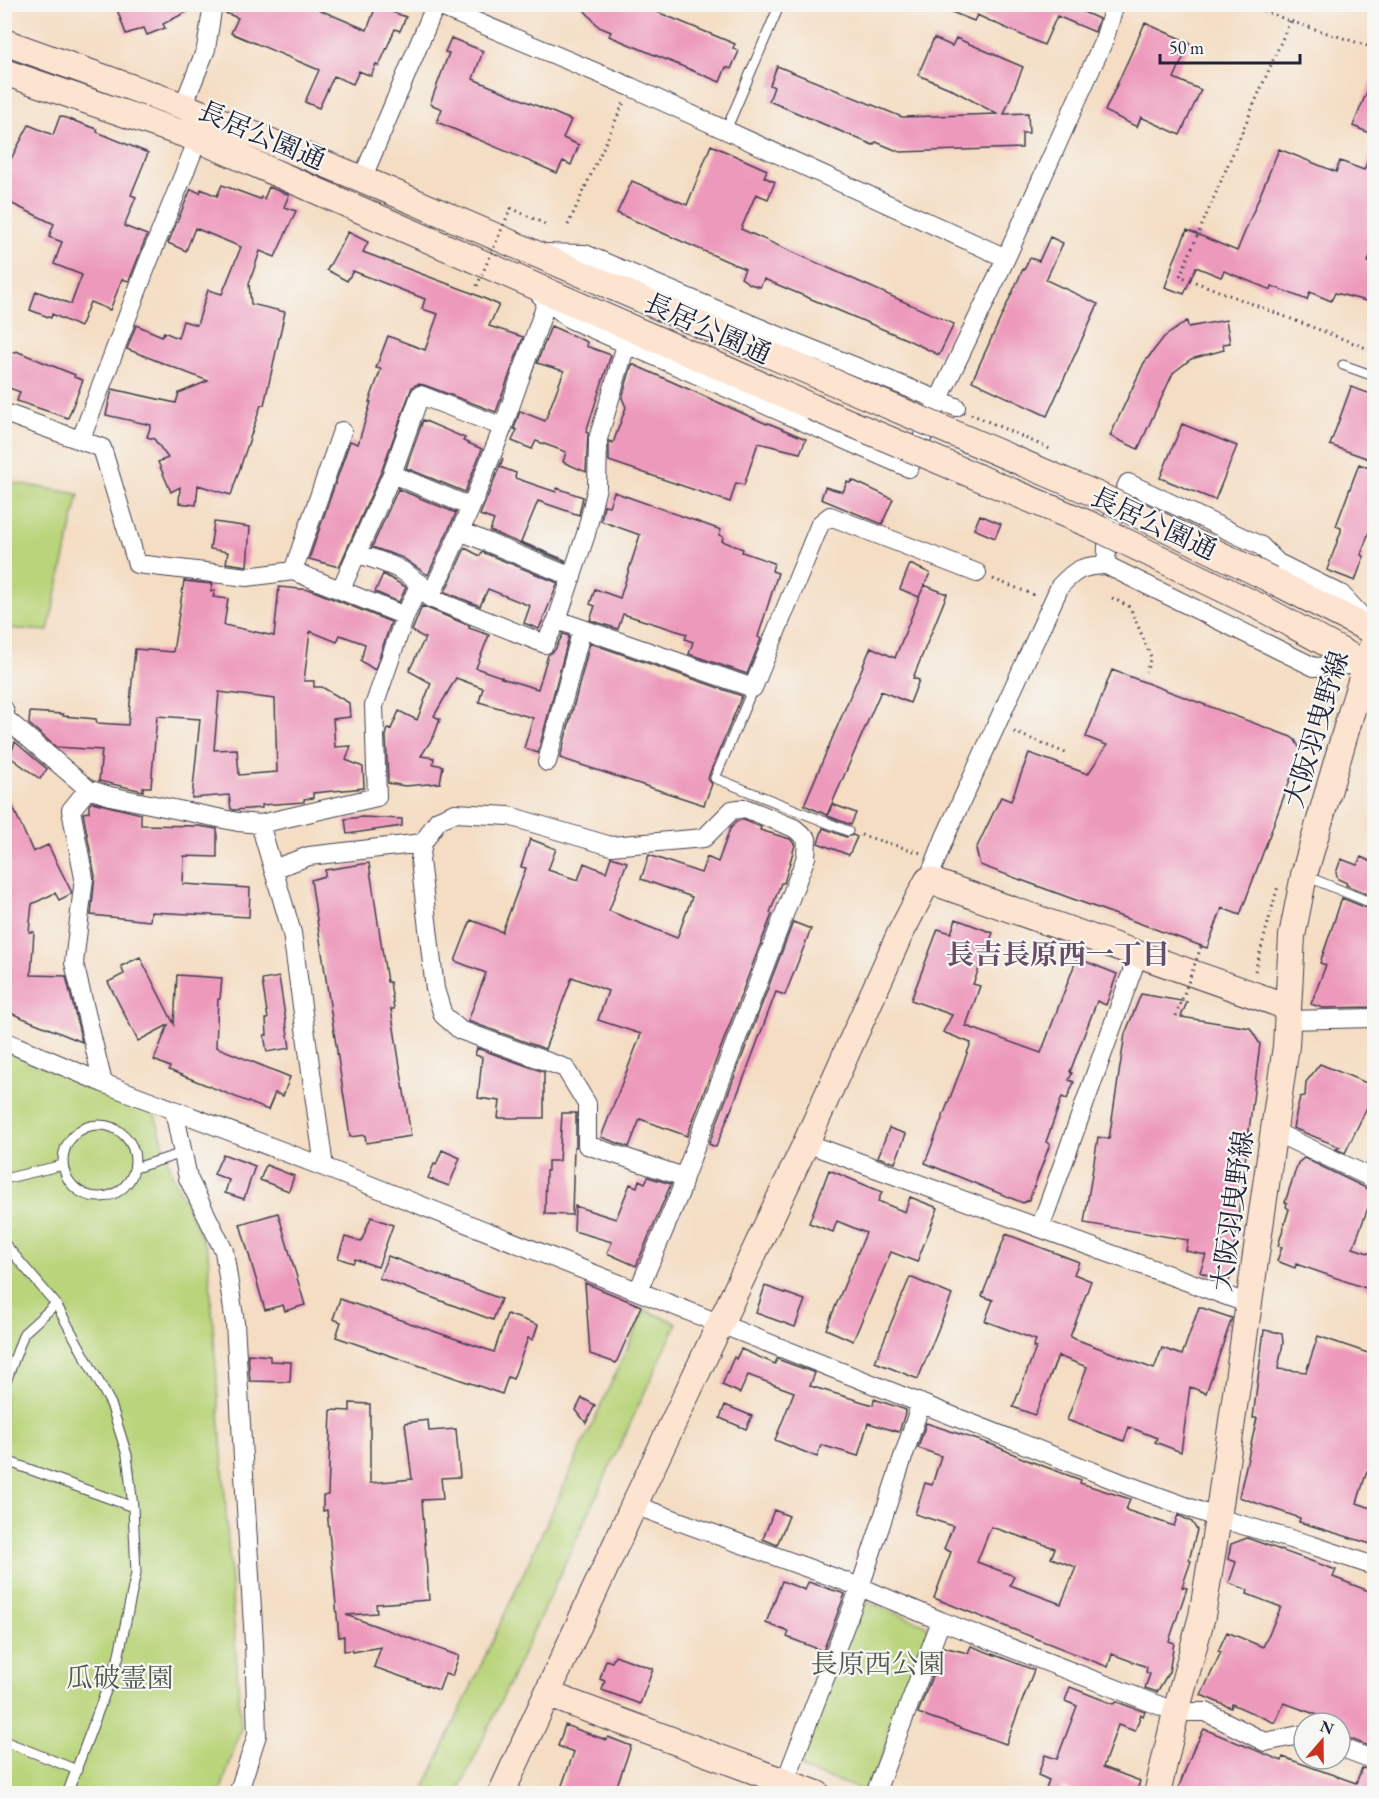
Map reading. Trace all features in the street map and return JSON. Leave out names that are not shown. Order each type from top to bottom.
[{"type":"main road","name":"長居公園通","points":[[4,42],[183,106],[362,178],[1100,496],[1374,631]]},
{"type":"main road","name":"長居公園通","points":[[4,72],[198,139],[1091,525],[1258,606],[1371,666]]},
{"type":"main road","name":"大阪羽曳野線","points":[[1157,1794],[1202,1616],[1218,1518],[1286,1046],[1292,936],[1304,876],[1350,713],[1371,666],[1374,640]]},
{"type":"main road","points":[[501,1794],[932,869],[1138,955],[1288,1013]]},
{"type":"main road","points":[[547,1694],[817,1794]]},
{"type":"street","points":[[183,106],[206,49],[213,4]]},
{"type":"street","points":[[521,280],[570,320],[909,468],[1104,40],[1115,4]]},
{"type":"street","points":[[362,178],[435,5],[631,87],[1006,258]]},
{"type":"street","points":[[81,439],[198,139]]},
{"type":"street","points":[[535,253],[585,254],[956,407]]},
{"type":"street","points":[[4,709],[6,719],[88,789],[110,796],[238,822],[260,824],[377,797],[374,706],[405,616],[425,591],[460,531],[471,507],[503,427],[547,301]]},
{"type":"street","points":[[356,554],[408,573],[425,591],[545,644],[557,620],[586,534],[597,486],[598,439],[626,345]]},
{"type":"street","points":[[342,589],[392,474],[420,395],[503,427]]},
{"type":"street","points":[[4,416],[5,413],[102,448],[137,564],[247,577],[292,571],[405,616]]},
{"type":"street","points":[[292,571],[342,431]]},
{"type":"street","points":[[392,474],[471,507]]},
{"type":"street","points":[[1106,565],[1108,530],[1128,483],[1262,546],[1278,562],[1341,594],[1374,631]]},
{"type":"street","points":[[557,620],[753,688],[820,524],[830,516],[977,573]]},
{"type":"street","points":[[460,531],[572,577]]},
{"type":"street","points":[[932,869],[1060,586],[1073,573],[1088,566],[1106,565],[1314,667],[1371,666]]},
{"type":"street","points":[[547,762],[582,629]]},
{"type":"street","points":[[88,789],[71,810],[84,878],[74,963],[103,1083]]},
{"type":"street","points":[[638,1292],[681,1190],[806,858],[807,839],[794,828],[745,808],[732,810],[704,838],[611,846],[508,816],[455,813],[438,820],[423,843],[420,860],[435,989],[443,1015],[460,1030],[565,1068],[587,1104],[587,1145],[684,1177]]},
{"type":"street","points":[[260,824],[292,933],[324,1167]]},
{"type":"street","points":[[273,869],[309,856],[423,843]]},
{"type":"street","points":[[1040,1228],[1138,955]]},
{"type":"street","points":[[1288,1013],[1374,1018]]},
{"type":"street","points":[[4,1041],[103,1083],[324,1167],[1218,1518],[1374,1566]]},
{"type":"street","points":[[174,1110],[188,1179],[224,1251],[235,1323],[254,1642],[257,1735],[238,1794]]},
{"type":"street","points":[[1273,1131],[1374,1179]]},
{"type":"street","points":[[806,1143],[1249,1304]]},
{"type":"street","points":[[785,1782],[860,1587],[921,1403]]},
{"type":"street","points":[[634,1505],[860,1587],[941,1621],[1176,1712],[1206,1712],[1265,1742],[1292,1736]]},
{"type":"street","points":[[875,1794],[941,1621]]},
{"type":"street","points":[[1352,1752],[1374,1760]]},
{"type":"lane","points":[[726,130],[780,4]]},
{"type":"lane","points":[[1343,365],[1374,376]]},
{"type":"lane","points":[[753,688],[715,778],[848,831]]},
{"type":"lane","points":[[1304,876],[1374,904]]},
{"type":"lane","points":[[91,1125],[109,1126],[124,1134],[132,1145],[135,1168],[127,1184],[117,1192],[97,1197],[88,1195],[72,1185],[63,1165],[64,1152],[76,1133],[91,1125]]},
{"type":"lane","points":[[135,1168],[183,1153]]},
{"type":"lane","points":[[4,1179],[63,1165]]},
{"type":"lane","points":[[4,1243],[56,1304],[111,1404],[127,1455],[133,1507],[136,1573],[118,1659],[67,1794]]},
{"type":"lane","points":[[4,1387],[24,1333],[56,1304]]},
{"type":"lane","points":[[4,1460],[133,1507]]},
{"type":"lane","points":[[4,1741],[77,1770]]},
{"type":"path","points":[[1247,4],[1290,21],[1374,48]]},
{"type":"path","points":[[1290,21],[1180,276],[1374,351]]},
{"type":"path","points":[[568,225],[631,87]]},
{"type":"path","points":[[477,286],[511,208],[545,224]]},
{"type":"path","points":[[956,407],[1051,449]]},
{"type":"path","points":[[977,573],[1053,601]]},
{"type":"path","points":[[1112,598],[1130,607],[1151,657],[1146,672]]},
{"type":"path","points":[[996,725],[1068,754]]},
{"type":"path","points":[[848,831],[932,869]]},
{"type":"path","points":[[1176,1016],[1201,947]]},
{"type":"green space","points":[[4,481],[79,494],[48,631],[5,628]]},
{"type":"green space","name":"瓜破霊園","points":[[4,1051],[154,1112],[173,1176],[208,1252],[241,1728],[220,1793],[5,1793]]},
{"type":"green space","points":[[645,1310],[677,1323],[458,1793],[422,1793]]},
{"type":"green space","name":"長原西公園","points":[[868,1602],[926,1625],[929,1632],[870,1788],[866,1791],[804,1770],[801,1763],[859,1605]]},
{"type":"building","points":[[115,4],[202,4],[163,24],[165,28],[147,35],[144,28],[126,34]]},
{"type":"building","points":[[224,4],[306,4],[367,30],[376,6],[406,17],[400,31],[395,29],[379,66],[376,64],[371,76],[359,71],[353,84],[334,76],[319,108],[305,102],[319,70],[231,33],[238,18],[223,12]]},
{"type":"building","points":[[579,4],[638,4],[735,44],[733,48],[739,51],[731,69],[726,67],[720,82],[609,36],[611,32],[599,27]]},
{"type":"building","points":[[1066,4],[1099,19],[1095,32],[1057,16],[1044,45],[977,15],[974,21],[934,5]]},
{"type":"building","points":[[1145,23],[1190,43],[1174,78],[1201,90],[1180,135],[1141,117],[1137,127],[1105,111]]},
{"type":"building","points":[[451,38],[483,51],[473,79],[571,120],[563,138],[579,145],[571,165],[563,161],[557,173],[437,122],[442,109],[430,104],[449,53],[445,52]]},
{"type":"building","points":[[934,38],[952,46],[956,38],[1023,67],[1004,114],[1028,113],[1029,133],[1022,133],[1022,148],[900,152],[876,142],[873,145],[769,101],[774,87],[770,85],[777,66],[902,117],[997,114],[949,88],[918,75]]},
{"type":"building","points":[[1374,74],[1374,135],[1353,126]]},
{"type":"building","points":[[60,116],[97,129],[97,132],[148,153],[131,195],[136,197],[124,226],[147,235],[129,281],[122,279],[110,310],[90,302],[80,327],[52,314],[51,318],[30,310],[36,291],[71,304],[82,275],[54,264],[62,242],[49,237],[54,224],[4,200],[4,172],[29,125],[53,135]]},
{"type":"building","points":[[1374,144],[1374,246],[1368,262],[1374,263],[1374,303],[1335,293],[1331,301],[1310,292],[1307,300],[1272,286],[1271,290],[1224,271],[1221,277],[1196,267],[1184,294],[1165,287],[1187,230],[1237,251],[1279,149],[1336,172],[1340,161],[1364,170]]},
{"type":"building","points":[[711,145],[767,170],[764,177],[775,182],[768,199],[756,194],[741,229],[954,324],[939,355],[764,279],[760,287],[750,284],[741,278],[745,269],[617,213],[632,181],[687,205]]},
{"type":"building","points":[[222,185],[260,199],[261,197],[264,199],[269,187],[289,195],[284,207],[296,211],[275,257],[260,251],[249,284],[251,304],[285,312],[264,405],[261,405],[231,495],[198,485],[196,505],[179,503],[180,487],[171,492],[158,462],[168,458],[154,439],[147,437],[151,425],[106,415],[112,389],[176,403],[179,393],[208,381],[127,349],[136,325],[162,336],[164,332],[178,338],[183,321],[197,325],[208,290],[222,294],[241,247],[195,228],[186,251],[168,243],[191,189],[200,193],[201,189],[217,196]]},
{"type":"building","points":[[348,232],[368,242],[363,252],[499,305],[489,326],[523,337],[496,412],[424,385],[418,384],[412,387],[382,470],[339,567],[309,559],[350,441],[358,444],[381,369],[376,368],[388,336],[425,350],[438,314],[422,309],[425,299],[353,271],[347,281],[327,270]]},
{"type":"building","points":[[1050,237],[1063,243],[1046,280],[1098,304],[1047,416],[972,381],[1023,269],[1030,258],[1039,261]]},
{"type":"building","points":[[1226,320],[1230,343],[1223,344],[1224,350],[1191,359],[1173,373],[1138,449],[1110,436],[1144,363],[1164,337],[1187,321],[1188,327]]},
{"type":"building","points":[[551,326],[587,342],[586,346],[611,355],[586,432],[588,433],[586,472],[563,462],[566,452],[536,441],[532,449],[512,441],[517,430],[514,429],[520,411],[545,421],[564,371],[537,363]]},
{"type":"building","points":[[4,349],[15,353],[16,351],[83,380],[68,418],[17,401],[20,392],[4,386]]},
{"type":"building","points":[[632,364],[806,439],[800,453],[758,443],[744,485],[736,483],[730,502],[609,461],[609,441],[613,443],[626,407],[622,398]]},
{"type":"building","points":[[1351,387],[1374,395],[1374,443],[1369,459],[1330,445]]},
{"type":"building","points":[[423,420],[465,438],[463,441],[482,449],[465,492],[406,468]]},
{"type":"building","points":[[1182,424],[1237,446],[1215,500],[1160,478]]},
{"type":"building","points":[[503,458],[500,467],[516,473],[515,478],[556,492],[557,488],[583,497],[579,515],[538,501],[521,542],[565,560],[565,562],[490,531],[494,520],[480,515]]},
{"type":"building","points":[[1359,464],[1374,470],[1374,517],[1355,581],[1327,570],[1341,531],[1341,528],[1336,526]]},
{"type":"building","points":[[852,480],[893,499],[882,524],[821,499],[825,487],[843,492],[847,482],[850,483]]},
{"type":"building","points":[[398,489],[456,513],[428,575],[403,558],[372,547]]},
{"type":"building","points":[[614,492],[721,530],[719,535],[723,537],[722,541],[743,549],[742,552],[774,563],[772,571],[778,573],[758,637],[761,639],[747,674],[689,654],[693,642],[685,639],[687,634],[623,614],[618,629],[590,620],[595,606],[590,604],[595,589],[620,598],[640,535],[601,521],[604,505],[609,506]]},
{"type":"building","points":[[980,515],[1001,524],[995,538],[974,529]]},
{"type":"building","points":[[214,522],[250,527],[247,566],[226,563],[228,552],[210,549]]},
{"type":"building","points":[[465,548],[480,556],[482,552],[558,583],[539,629],[524,623],[530,606],[488,589],[480,606],[445,592]]},
{"type":"building","points":[[910,564],[930,573],[919,597],[900,589]]},
{"type":"building","points":[[383,574],[406,587],[399,602],[375,592]]},
{"type":"building","points":[[184,581],[212,584],[211,591],[215,591],[213,597],[228,599],[224,625],[274,636],[279,587],[311,590],[391,622],[375,670],[361,661],[365,644],[340,635],[337,642],[310,631],[304,681],[314,681],[314,687],[322,687],[349,703],[350,717],[333,719],[335,747],[351,746],[346,760],[363,767],[364,788],[313,793],[313,798],[304,799],[304,802],[234,810],[231,809],[229,795],[192,798],[200,719],[157,716],[151,787],[143,787],[143,791],[99,781],[102,750],[56,747],[29,724],[30,712],[63,714],[63,716],[96,719],[97,723],[128,725],[135,649],[173,652]],"holes":[[[219,692],[275,699],[277,772],[239,775],[237,749],[214,750]]]},
{"type":"building","points":[[924,585],[947,594],[913,678],[919,680],[910,703],[881,691],[827,815],[804,805],[871,647],[895,658]]},
{"type":"building","points":[[422,606],[489,635],[476,668],[538,689],[548,655],[555,650],[563,634],[569,636],[538,753],[524,748],[533,718],[479,702],[483,688],[456,678],[434,716],[440,719],[434,736],[421,756],[434,758],[433,764],[443,766],[440,783],[405,786],[388,783],[386,736],[388,728],[391,729],[399,711],[417,720],[431,683],[409,671],[425,638],[412,631]]},
{"type":"building","points":[[590,643],[742,696],[709,775],[708,779],[712,784],[704,805],[560,758]]},
{"type":"building","points":[[1112,670],[1291,737],[1300,749],[1240,915],[1222,908],[1207,948],[980,865],[976,849],[1001,797],[1011,801],[1029,753],[1088,774],[1107,745],[1086,737]]},
{"type":"building","points":[[15,742],[47,769],[40,779],[10,757]]},
{"type":"building","points":[[4,787],[33,852],[48,845],[71,891],[71,894],[59,900],[55,893],[32,904],[29,932],[34,932],[31,975],[66,976],[82,1042],[13,1014],[4,1015]]},
{"type":"building","points":[[92,802],[141,814],[141,825],[199,826],[217,829],[217,857],[184,856],[183,884],[250,888],[249,917],[151,912],[150,921],[91,915],[95,876],[83,813],[89,812],[89,805]]},
{"type":"building","points":[[832,804],[856,813],[851,825],[828,816]]},
{"type":"building","points":[[362,817],[402,819],[402,826],[347,834],[345,819]]},
{"type":"building","points":[[744,820],[761,827],[760,830],[790,839],[795,845],[784,883],[781,883],[770,913],[772,914],[687,1136],[640,1119],[629,1147],[601,1137],[641,1034],[598,1020],[608,991],[572,977],[545,1049],[468,1021],[486,973],[455,961],[471,920],[502,932],[526,868],[521,867],[530,839],[556,849],[548,870],[578,880],[584,863],[606,872],[611,857],[627,862],[609,911],[677,938],[692,897],[641,879],[649,855],[701,873],[707,857],[718,862],[730,829],[737,821]]},
{"type":"building","points":[[823,828],[846,837],[853,835],[857,837],[849,855],[818,843]]},
{"type":"building","points":[[1361,857],[1374,863],[1374,897],[1346,885],[1347,883],[1338,879],[1336,873],[1341,859],[1357,865]]},
{"type":"building","points":[[369,863],[387,982],[390,982],[394,1009],[391,1009],[411,1136],[366,1143],[365,1135],[350,1137],[311,880],[325,876],[325,870]]},
{"type":"building","points":[[1342,898],[1374,911],[1368,932],[1374,934],[1374,1007],[1323,1008],[1311,1004],[1326,965],[1320,963]]},
{"type":"building","points":[[956,919],[993,933],[973,984],[980,986],[966,1026],[1041,1053],[1077,958],[1117,974],[1106,1005],[1097,1001],[1070,1072],[1072,1073],[1069,1080],[1074,1082],[1067,1099],[1062,1097],[1046,1142],[1050,1144],[1029,1200],[1023,1203],[925,1163],[971,1043],[943,1032],[952,1015],[911,1000],[938,929],[951,933]]},
{"type":"building","points":[[793,922],[811,929],[785,995],[776,992],[716,1147],[709,1144]]},
{"type":"building","points":[[140,957],[174,1024],[177,975],[222,978],[220,999],[218,999],[216,1047],[290,1077],[283,1096],[275,1093],[268,1110],[169,1070],[170,1067],[154,1060],[168,1025],[138,1041],[108,982],[124,974],[121,966]]},
{"type":"building","points":[[279,977],[290,1048],[267,1052],[264,1035],[267,1035],[266,1019],[268,1019],[262,980]]},
{"type":"building","points":[[1141,994],[1187,1002],[1181,1017],[1250,1028],[1260,1044],[1233,1256],[1238,1258],[1228,1284],[1200,1272],[1206,1255],[1186,1251],[1188,1240],[1084,1223],[1098,1137],[1109,1139],[1125,1034]]},
{"type":"building","points":[[477,1048],[544,1072],[544,1118],[498,1118],[500,1101],[478,1098],[482,1057],[475,1055]]},
{"type":"building","points":[[1320,1064],[1374,1086],[1374,1093],[1345,1153],[1336,1149],[1340,1147],[1293,1128],[1300,1097],[1305,1096],[1306,1082]]},
{"type":"building","points":[[562,1113],[576,1113],[572,1215],[545,1214],[546,1171],[548,1171],[548,1161],[559,1161]]},
{"type":"building","points":[[889,1128],[906,1134],[895,1163],[878,1157]]},
{"type":"building","points":[[442,1150],[460,1158],[449,1186],[428,1178]]},
{"type":"building","points":[[223,1154],[255,1166],[244,1199],[225,1193],[229,1180],[214,1174]]},
{"type":"building","points":[[1304,1158],[1374,1192],[1353,1248],[1374,1255],[1368,1273],[1374,1274],[1374,1291],[1296,1264],[1295,1268],[1277,1261],[1282,1247],[1278,1246],[1289,1209],[1285,1202],[1298,1163]]},
{"type":"building","points":[[266,1165],[294,1176],[289,1191],[260,1180]]},
{"type":"building","points":[[829,1170],[882,1192],[878,1201],[905,1212],[910,1197],[938,1208],[917,1262],[891,1252],[853,1341],[826,1329],[866,1233],[837,1221],[833,1232],[809,1223]]},
{"type":"building","points":[[648,1177],[671,1184],[636,1266],[607,1253],[612,1242],[574,1231],[575,1206],[616,1219],[630,1184],[637,1187],[639,1180],[645,1183]]},
{"type":"building","points":[[278,1213],[305,1305],[285,1311],[283,1305],[265,1310],[240,1224]]},
{"type":"building","points":[[371,1217],[393,1225],[378,1267],[355,1259],[353,1263],[338,1258],[345,1237],[361,1242]]},
{"type":"building","points":[[1006,1234],[1079,1262],[1074,1274],[1091,1281],[1070,1337],[1154,1369],[1162,1348],[1182,1355],[1199,1307],[1232,1318],[1206,1393],[1190,1387],[1181,1452],[1155,1442],[1157,1438],[1129,1427],[1124,1441],[1067,1420],[1087,1367],[1058,1356],[1035,1415],[1013,1407],[1036,1348],[1033,1347],[1036,1340],[985,1321],[993,1300],[982,1296]]},
{"type":"building","points":[[388,1256],[501,1299],[493,1320],[379,1278]]},
{"type":"building","points":[[910,1277],[952,1295],[918,1379],[875,1362]]},
{"type":"building","points":[[585,1283],[641,1306],[616,1363],[590,1354]]},
{"type":"building","points":[[765,1286],[805,1300],[795,1327],[756,1313]]},
{"type":"building","points":[[340,1299],[494,1352],[507,1314],[538,1325],[533,1340],[528,1338],[513,1379],[508,1377],[502,1394],[336,1337],[341,1322],[333,1319]]},
{"type":"building","points":[[1264,1330],[1282,1333],[1283,1343],[1278,1369],[1306,1372],[1318,1336],[1374,1355],[1374,1473],[1367,1471],[1357,1503],[1374,1509],[1374,1545],[1299,1522],[1300,1518],[1239,1497],[1257,1418],[1253,1418]]},
{"type":"building","points":[[741,1349],[775,1364],[777,1359],[815,1373],[810,1386],[873,1405],[874,1399],[906,1410],[899,1432],[868,1423],[858,1456],[821,1445],[817,1457],[775,1440],[794,1392],[748,1375],[740,1393],[722,1385],[734,1357],[736,1359]]},
{"type":"building","points":[[248,1354],[270,1356],[270,1361],[291,1362],[290,1382],[250,1381]]},
{"type":"building","points":[[582,1398],[595,1405],[586,1423],[576,1410]]},
{"type":"building","points":[[350,1403],[370,1404],[370,1483],[412,1479],[405,1423],[428,1420],[429,1431],[456,1429],[460,1477],[441,1478],[443,1499],[422,1500],[429,1600],[376,1604],[377,1613],[346,1615],[459,1656],[452,1676],[445,1674],[439,1690],[374,1667],[381,1647],[352,1652],[352,1650],[344,1651],[344,1636],[339,1637],[327,1510],[323,1511],[323,1496],[328,1495],[331,1410],[350,1411]]},
{"type":"building","points":[[725,1405],[752,1416],[746,1429],[720,1418]]},
{"type":"building","points":[[926,1423],[993,1445],[1081,1480],[1080,1483],[1130,1499],[1126,1510],[1174,1526],[1178,1515],[1192,1522],[1197,1530],[1189,1560],[1191,1561],[1182,1587],[1187,1588],[1169,1641],[1174,1643],[1169,1672],[1157,1692],[1145,1688],[1150,1674],[1146,1672],[1147,1667],[1112,1654],[1108,1667],[934,1598],[951,1552],[944,1549],[953,1526],[915,1514],[925,1483],[932,1485],[941,1456],[918,1448]],"holes":[[[991,1527],[1055,1548],[1051,1558],[1076,1567],[1061,1604],[1010,1585],[1014,1576],[977,1562]]]},
{"type":"building","points":[[774,1510],[789,1516],[777,1545],[763,1539]]},
{"type":"building","points":[[1247,1538],[1336,1570],[1333,1577],[1374,1593],[1374,1748],[1352,1740],[1352,1711],[1306,1711],[1284,1703],[1275,1723],[1232,1704],[1231,1708],[1201,1695],[1221,1652],[1218,1651],[1227,1632],[1263,1647],[1281,1607],[1247,1594],[1248,1590],[1229,1583],[1236,1562],[1228,1559],[1231,1544]]},
{"type":"building","points":[[782,1581],[805,1590],[808,1582],[845,1594],[823,1651],[787,1637],[789,1632],[766,1623]]},
{"type":"building","points":[[971,1646],[1034,1670],[1006,1744],[918,1713],[943,1647],[968,1653]]},
{"type":"building","points":[[615,1655],[653,1669],[640,1704],[602,1690],[605,1681],[600,1679],[606,1660],[612,1662]]},
{"type":"building","points":[[1070,1687],[1113,1704],[1117,1702],[1145,1712],[1143,1716],[1141,1714],[1135,1731],[1118,1725],[1103,1767],[1140,1781],[1136,1794],[1081,1794],[1062,1787],[1059,1794],[1044,1794],[1049,1780],[1038,1775],[1045,1755],[1057,1759],[1077,1706],[1065,1701]]},
{"type":"building","points":[[565,1725],[606,1740],[608,1737],[631,1746],[614,1794],[575,1794],[561,1788],[574,1752],[558,1746]]},
{"type":"building","points":[[1204,1729],[1282,1761],[1283,1757],[1292,1760],[1292,1771],[1322,1771],[1356,1783],[1362,1768],[1374,1771],[1374,1794],[1176,1794]]},
{"type":"district","name":"長吉長原西一丁目","points":[[1058,954]]}]
